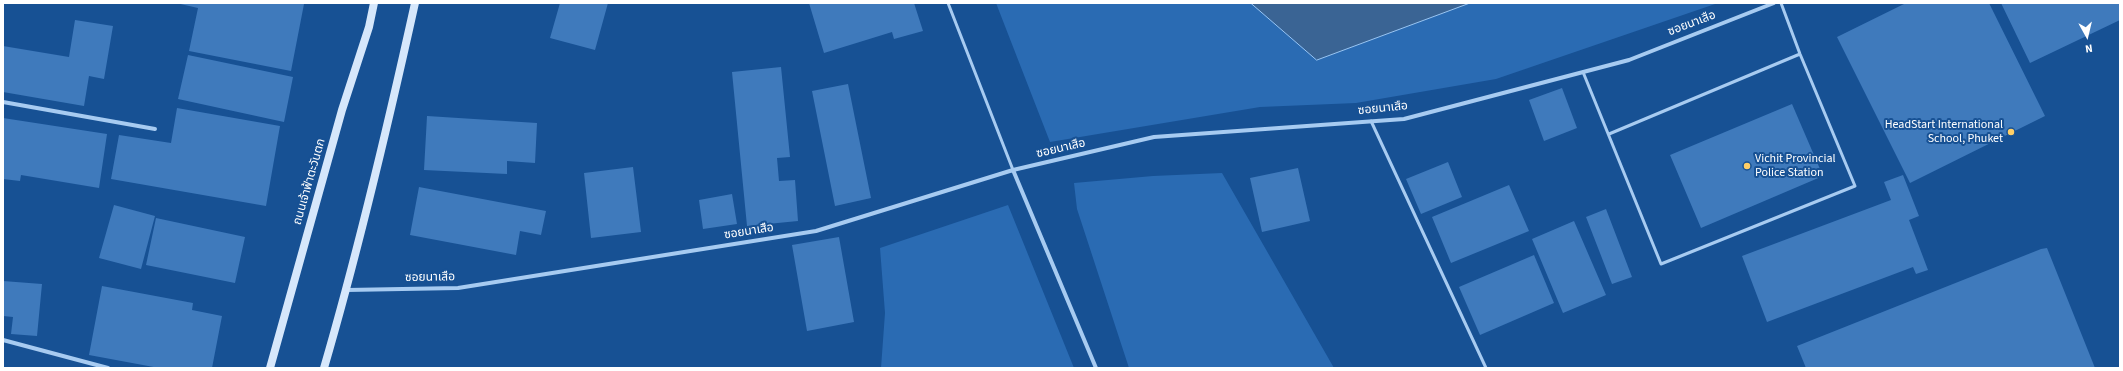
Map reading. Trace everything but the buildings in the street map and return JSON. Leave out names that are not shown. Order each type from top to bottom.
[{"type":"main road","name":"ถนนเจ้าฟ้าตะวันตก","points":[[270,368],[342,110],[369,27],[374,3]]},
{"type":"main road","points":[[324,368],[347,290],[390,117],[415,3]]},
{"type":"street","name":"ซอยนาเสือ","points":[[347,290],[458,288],[816,231],[1013,170],[1154,137],[1404,118],[1629,60],[1774,3]]},
{"type":"street","points":[[3,102],[155,129]]},
{"type":"street","points":[[1013,170],[1096,368]]},
{"type":"street","points":[[3,340],[108,368]]},
{"type":"lane","points":[[948,3],[1013,170]]},
{"type":"lane","points":[[1583,72],[1661,264],[1855,186],[1800,54],[1781,3]]},
{"type":"lane","points":[[1609,134],[1800,54]]},
{"type":"lane","points":[[1371,121],[1486,368]]},
{"type":"shaded area","points":[[996,3],[1251,3],[1317,60],[1470,3],[1718,3],[1496,79],[1356,103],[1260,107],[1050,142]]},
{"type":"shaded area","points":[[1251,3],[1470,3],[1317,60]]},
{"type":"shaded area","points":[[1222,173],[1334,368],[1129,368],[1077,209],[1074,183],[1153,176]]},
{"type":"shaded area","points":[[1008,205],[1074,368],[881,368],[885,313],[880,248]]},
{"type":"place","name":"HeadStart International School, Phuket","points":[[2011,132]]},
{"type":"place","name":"Vichit Provincial Police Station","points":[[1747,166]]}]
